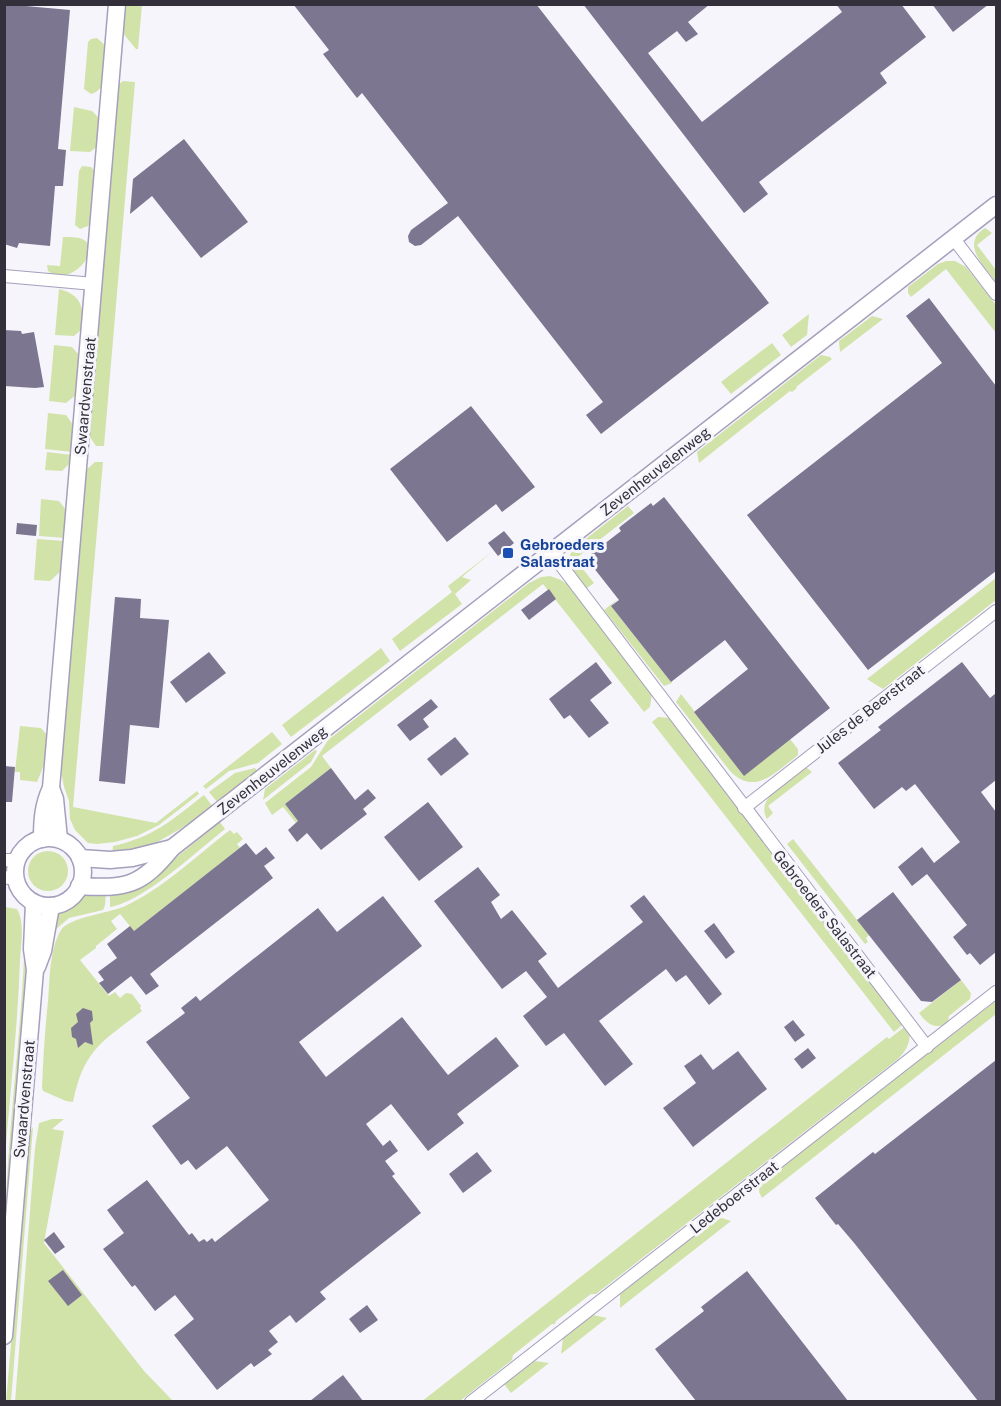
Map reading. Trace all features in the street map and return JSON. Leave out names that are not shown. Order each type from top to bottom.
[{"type":"street","name":"Swaardvenstraat","points":[[50,839],[55,799],[51,788],[117,4]]},
{"type":"street","name":"Zevenheuvelenweg","points":[[80,886],[108,888],[138,880],[155,870],[172,848],[996,205]]},
{"type":"street","points":[[954,239],[996,294]]},
{"type":"street","points":[[4,276],[94,284]]},
{"type":"street","name":"Gebroeders Salastraat","points":[[551,552],[927,1047]]},
{"type":"street","name":"Jules de Beerstraat","points":[[744,808],[996,611]]},
{"type":"street","points":[[50,839],[75,850],[80,858],[83,872],[80,886],[68,900],[51,906],[34,903],[10,878],[10,860],[31,843],[50,839]]},
{"type":"street","name":"Zevenheuvelenweg","points":[[80,858],[110,860],[132,858],[172,848]]},
{"type":"street","name":"Swaardvenstraat","points":[[4,1336],[35,970],[32,949],[34,903]]},
{"type":"street","name":"Swaardvenstraat","points":[[35,970],[43,951],[51,906]]},
{"type":"street","name":"Ledeboerstraat","points":[[471,1401],[996,992]]},
{"type":"green space","points":[[124,5],[142,5],[138,49],[122,32]]},
{"type":"green space","points":[[97,38],[107,47],[106,67],[101,87],[91,94],[84,89],[88,42]]},
{"type":"green space","points":[[123,81],[135,82],[104,446],[96,446],[88,434],[117,86]]},
{"type":"green space","points":[[74,107],[92,111],[101,120],[98,146],[90,152],[70,151]]},
{"type":"green space","points":[[82,166],[91,167],[96,173],[92,221],[88,226],[80,229],[75,225],[79,171]]},
{"type":"green space","points":[[985,228],[992,233],[977,245],[996,270],[996,282],[974,248],[974,241]]},
{"type":"green space","points":[[63,237],[82,239],[88,244],[89,251],[82,266],[65,275],[56,275],[48,271],[47,265],[60,266]]},
{"type":"green space","points":[[955,261],[966,267],[996,305],[996,333],[946,269],[911,297],[908,293],[908,287],[938,264]]},
{"type":"green space","points":[[59,289],[73,295],[82,309],[82,329],[74,336],[55,335]]},
{"type":"green space","points":[[809,314],[807,335],[791,347],[782,335]]},
{"type":"green space","points":[[872,316],[883,319],[840,352],[839,341]]},
{"type":"green space","points":[[772,343],[781,355],[731,394],[721,382]]},
{"type":"green space","points":[[54,345],[72,347],[80,356],[77,394],[66,403],[49,401]]},
{"type":"green space","points":[[821,355],[832,359],[699,463],[697,452]]},
{"type":"green space","points":[[48,413],[66,415],[74,426],[72,452],[45,449]]},
{"type":"green space","points":[[47,452],[72,455],[71,462],[62,471],[45,470]]},
{"type":"green space","points":[[95,462],[103,462],[73,807],[156,823],[197,791],[199,794],[159,825],[137,836],[97,844],[88,843],[75,830],[70,819],[69,801],[60,766],[84,472]]},
{"type":"green space","points":[[41,499],[59,501],[67,511],[65,538],[39,536]]},
{"type":"green space","points":[[628,506],[634,513],[575,559],[594,583],[587,588],[570,564],[574,548]]},
{"type":"green space","points":[[37,539],[65,541],[61,571],[50,581],[34,580]]},
{"type":"green space","points":[[493,551],[462,577],[471,580],[455,594],[462,604],[400,651],[392,639],[452,592],[448,586]]},
{"type":"green space","points":[[550,576],[568,585],[652,694],[650,707],[644,712],[543,584],[322,756],[331,768],[285,804],[298,821],[296,823],[283,807],[272,815],[265,803],[311,767],[328,740],[529,583],[541,577]]},
{"type":"green space","points":[[996,578],[996,600],[883,689],[867,679]]},
{"type":"green space","points":[[618,599],[611,606],[672,683],[664,686],[604,610]]},
{"type":"green space","points":[[381,648],[390,661],[291,737],[282,725]]},
{"type":"green space","points":[[681,694],[744,775],[790,739],[798,749],[798,755],[766,779],[748,782],[739,778],[730,771],[676,702]]},
{"type":"green space","points":[[658,717],[671,718],[907,1021],[894,1032],[652,722]]},
{"type":"green space","points":[[20,726],[41,728],[47,735],[44,765],[37,782],[20,780],[20,772],[15,772]]},
{"type":"green space","points":[[272,732],[282,744],[258,763],[229,771],[206,789],[203,786]]},
{"type":"green space","points":[[315,750],[317,751],[311,762],[263,800],[265,789]]},
{"type":"green space","points":[[806,767],[812,772],[768,806],[773,813],[767,819],[764,811],[770,796]]},
{"type":"green space","points":[[255,768],[258,772],[218,803],[209,792],[235,773]]},
{"type":"green space","points":[[204,795],[213,807],[180,829],[147,848],[112,856],[113,846],[140,838],[151,832],[172,820]]},
{"type":"green space","points":[[220,822],[225,829],[154,886],[138,896],[110,907],[110,892],[167,865]]},
{"type":"green space","points":[[230,830],[234,834],[237,832],[243,839],[237,844],[240,848],[134,931],[120,914],[111,921],[117,929],[80,960],[109,996],[115,992],[120,998],[126,993],[132,994],[142,1011],[105,1039],[89,1058],[77,1084],[73,1102],[43,1091],[51,965],[54,946],[61,930],[72,922],[123,907],[138,900],[165,882]]},
{"type":"green space","points":[[793,839],[869,935],[866,938],[868,942],[865,944],[787,844]]},
{"type":"green space","points":[[48,851],[62,857],[68,871],[62,885],[48,891],[34,885],[28,871],[34,857]]},
{"type":"green space","points":[[106,892],[103,910],[69,918],[55,930],[60,910],[82,896]]},
{"type":"green space","points":[[5,907],[17,909],[22,933],[5,1158]]},
{"type":"green space","points":[[25,933],[26,991],[5,1246],[8,1168]]},
{"type":"green space","points":[[961,980],[971,993],[970,999],[949,1016],[948,1022],[944,1025],[932,1025],[925,1020],[919,1013]]},
{"type":"green space","points":[[996,1001],[996,1014],[762,1198],[759,1192],[760,1184]]},
{"type":"green space","points":[[908,1024],[909,1043],[898,1059],[596,1294],[591,1294],[555,1324],[552,1324],[513,1355],[512,1360],[460,1401],[421,1402],[887,1037],[889,1039]]},
{"type":"green space","points":[[52,1119],[64,1119],[52,1129],[64,1131],[44,1243],[144,1371],[173,1401],[15,1402],[35,1148],[39,1123]]},
{"type":"green space","points":[[33,1127],[11,1401],[6,1402],[29,1133]]},
{"type":"green space","points":[[719,1217],[731,1221],[620,1308],[620,1293]]},
{"type":"green space","points":[[593,1315],[607,1318],[561,1354],[563,1338]]},
{"type":"green space","points":[[535,1361],[549,1363],[511,1393],[504,1384]]},
{"type":"building","points":[[4,4],[70,10],[58,149],[66,150],[63,186],[55,186],[50,246],[19,243],[17,248],[4,244]]},
{"type":"building","points":[[293,4],[536,4],[769,303],[601,434],[586,415],[603,402],[458,216],[421,245],[415,246],[409,242],[408,236],[411,230],[448,203],[362,93],[357,98],[323,54],[329,50]]},
{"type":"building","points":[[583,4],[710,4],[688,22],[698,34],[686,42],[677,31],[648,53],[702,122],[842,12],[836,4],[901,4],[926,37],[880,73],[887,83],[759,182],[768,194],[744,213]]},
{"type":"building","points":[[932,4],[989,4],[953,32]]},
{"type":"building","points":[[184,139],[248,222],[201,258],[152,196],[130,214],[133,179]]},
{"type":"building","points":[[929,298],[996,386],[996,571],[868,670],[747,515],[942,363],[906,316]]},
{"type":"building","points":[[4,330],[21,331],[22,334],[34,332],[44,387],[4,386]]},
{"type":"building","points":[[471,406],[535,487],[502,512],[496,504],[447,542],[390,469]]},
{"type":"building","points":[[664,497],[830,708],[744,776],[694,712],[748,669],[725,640],[671,682],[611,606],[619,600],[586,558],[621,531],[619,528],[621,526],[651,503],[653,506]]},
{"type":"building","points":[[17,523],[37,525],[36,536],[16,534]]},
{"type":"building","points":[[504,531],[514,543],[498,556],[488,543]]},
{"type":"building","points":[[549,589],[556,599],[529,620],[521,610]]},
{"type":"building","points":[[115,597],[141,599],[140,618],[169,620],[159,728],[130,725],[125,784],[99,781]]},
{"type":"building","points":[[209,652],[226,673],[186,703],[170,682]]},
{"type":"building","points":[[596,662],[612,683],[590,700],[609,723],[589,738],[570,715],[564,719],[549,699]]},
{"type":"building","points":[[962,662],[990,698],[996,693],[996,780],[981,792],[996,812],[996,952],[980,965],[970,953],[967,955],[953,937],[967,925],[927,874],[912,886],[898,867],[922,847],[934,863],[960,842],[915,784],[906,791],[902,787],[874,809],[838,763],[881,730],[878,727]]},
{"type":"building","points":[[431,699],[438,707],[423,719],[429,727],[410,741],[397,725]]},
{"type":"building","points":[[455,737],[469,754],[441,776],[427,759]]},
{"type":"building","points":[[4,766],[15,767],[12,802],[4,802]]},
{"type":"building","points":[[331,768],[355,800],[368,789],[376,798],[363,809],[367,814],[321,850],[307,833],[297,842],[288,830],[298,821],[285,804]]},
{"type":"building","points":[[428,802],[463,847],[419,881],[384,837]]},
{"type":"building","points":[[246,843],[256,855],[266,847],[275,858],[264,866],[273,878],[150,974],[159,986],[146,995],[131,976],[108,994],[99,983],[104,980],[98,972],[117,958],[107,944],[130,926],[134,931]]},
{"type":"building","points":[[478,867],[500,895],[491,902],[501,919],[512,910],[547,954],[538,961],[558,988],[643,922],[630,906],[644,895],[722,994],[709,1005],[686,975],[676,982],[666,969],[599,1021],[633,1064],[605,1086],[564,1033],[546,1046],[523,1016],[547,997],[526,971],[502,989],[434,901]]},
{"type":"building","points":[[893,892],[961,980],[932,1002],[921,1001],[857,920]]},
{"type":"building","points":[[383,896],[422,946],[299,1042],[326,1077],[402,1017],[448,1075],[496,1037],[519,1066],[457,1114],[464,1123],[428,1151],[391,1104],[366,1124],[383,1146],[390,1140],[398,1151],[385,1161],[395,1174],[392,1176],[421,1213],[320,1292],[326,1299],[296,1323],[290,1315],[269,1331],[278,1342],[268,1350],[272,1354],[254,1367],[251,1363],[217,1390],[174,1335],[194,1319],[175,1295],[155,1311],[135,1285],[132,1287],[103,1249],[124,1233],[107,1210],[147,1180],[189,1235],[192,1233],[199,1242],[204,1239],[207,1242],[212,1238],[215,1242],[269,1200],[227,1146],[196,1170],[188,1160],[181,1165],[152,1126],[190,1098],[146,1042],[185,1013],[181,1008],[196,996],[200,1001],[318,908],[337,932]]},
{"type":"building","points":[[714,923],[735,952],[726,959],[704,931]]},
{"type":"building","points":[[83,1008],[92,1011],[93,1020],[90,1023],[93,1045],[85,1042],[78,1048],[76,1039],[72,1037],[71,1028],[78,1022],[76,1014]]},
{"type":"building","points":[[793,1020],[805,1035],[795,1042],[784,1027]]},
{"type":"building","points":[[808,1048],[816,1058],[802,1069],[794,1059]]},
{"type":"building","points":[[738,1051],[767,1089],[693,1147],[663,1108],[696,1083],[684,1066],[701,1054],[713,1070]]},
{"type":"building","points":[[996,1060],[996,1401],[978,1401],[855,1244],[838,1224],[836,1225],[815,1198]]},
{"type":"building","points":[[477,1152],[492,1171],[463,1193],[449,1174]]},
{"type":"building","points":[[54,1232],[65,1247],[55,1254],[44,1240]]},
{"type":"building","points":[[63,1270],[82,1295],[68,1306],[48,1281]]},
{"type":"building","points":[[747,1271],[848,1401],[696,1401],[655,1349],[704,1311],[701,1307]]},
{"type":"building","points":[[367,1305],[378,1320],[360,1333],[349,1319]]},
{"type":"building","points":[[343,1375],[363,1401],[310,1401]]},
{"type":"place","name":"Gebroeders Salastraat","points":[[508,553]]}]
